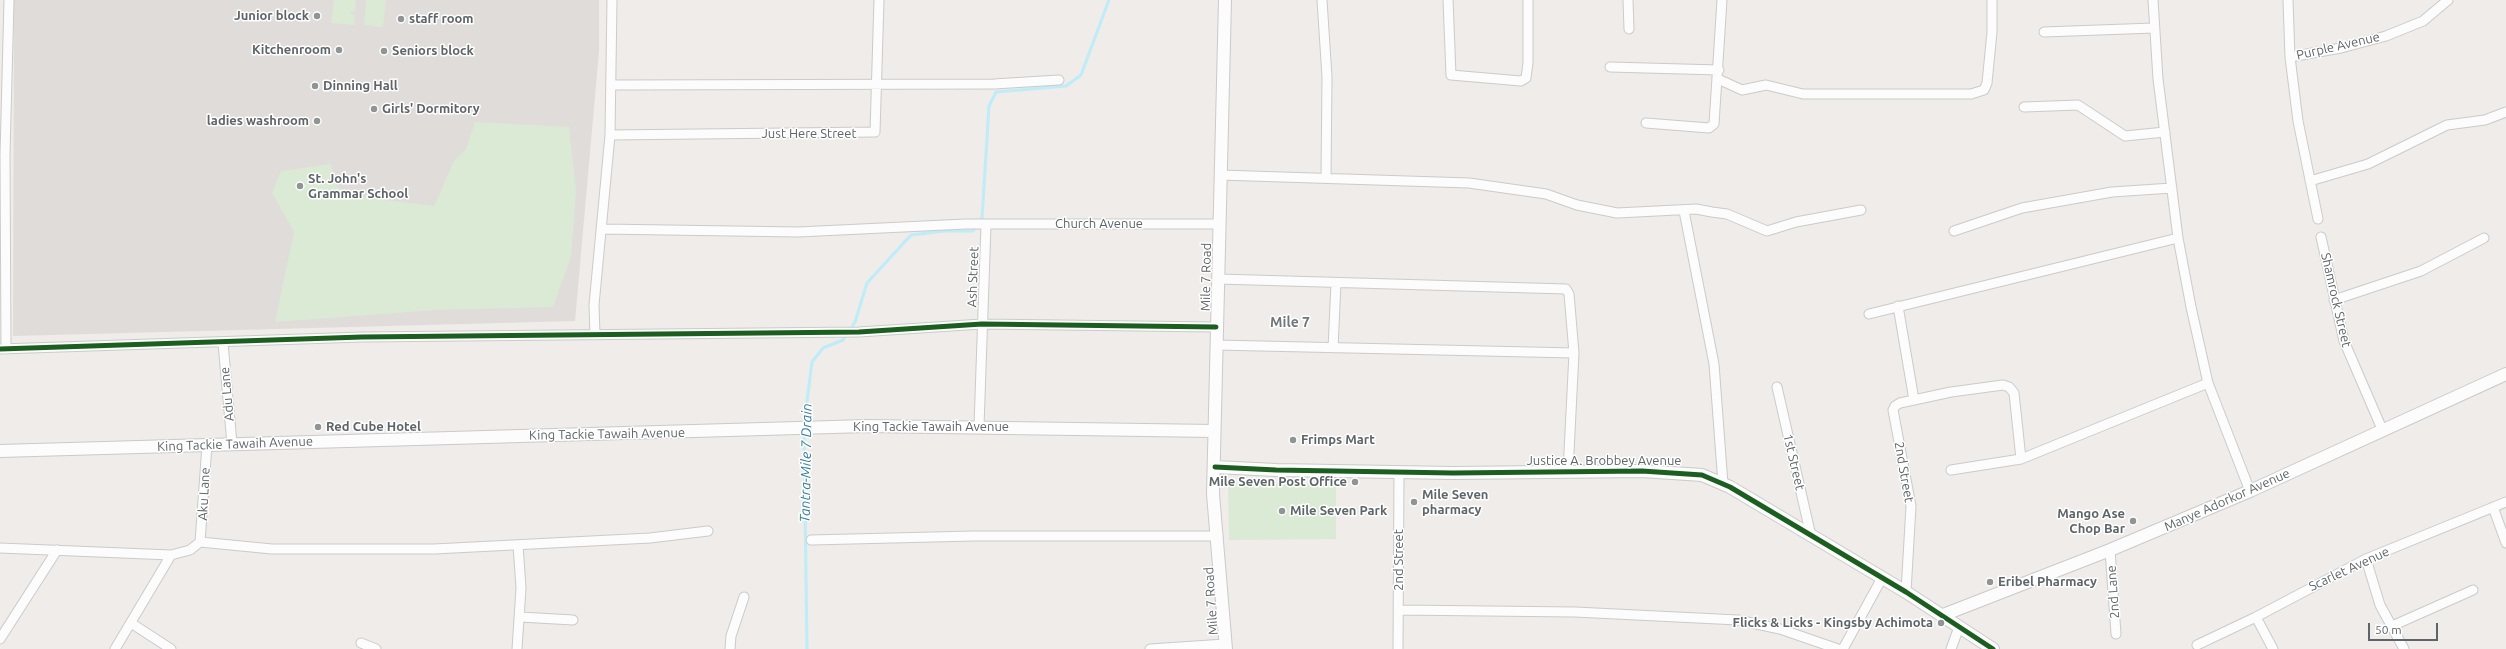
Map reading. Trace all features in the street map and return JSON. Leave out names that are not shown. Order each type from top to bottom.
[{"type":"street","points":[[9,0],[4,51],[2,251],[3,349],[223,343],[362,337],[860,332],[982,324],[1216,326]]},
{"type":"street","points":[[595,335],[594,305],[610,135],[612,85],[612,0]]},
{"type":"street","name":"Just Here Street","points":[[610,135],[872,134],[876,129],[879,0]]},
{"type":"street","name":"Mile 7 Road","points":[[1225,0],[1218,224],[1214,431],[1215,467],[1213,494],[1218,536],[1226,646]]},
{"type":"street","points":[[1322,0],[1327,77],[1326,178]]},
{"type":"street","points":[[1448,0],[1451,75],[1521,81],[1526,78],[1528,63],[1528,0]]},
{"type":"street","points":[[1628,0],[1629,29]]},
{"type":"street","points":[[1646,123],[1712,127],[1716,115],[1722,0]]},
{"type":"street","points":[[1610,67],[1719,74],[1742,90],[1766,85],[1803,94],[1843,96],[1905,92],[1972,94],[1984,90],[1987,83],[1992,32],[1992,0]]},
{"type":"street","points":[[2153,0],[2154,28],[2178,238],[2208,383],[2250,491]]},
{"type":"street","points":[[2288,0],[2290,57],[2298,121],[2318,219]]},
{"type":"street","name":"Purple Avenue","points":[[2290,57],[2342,48],[2386,36],[2422,21],[2448,0]]},
{"type":"street","points":[[2044,32],[2154,28]]},
{"type":"street","points":[[612,85],[994,84],[1059,80]]},
{"type":"street","points":[[2024,107],[2078,105],[2125,136],[2165,132]]},
{"type":"street","points":[[2310,181],[2368,164],[2447,125],[2485,120],[2506,112]]},
{"type":"street","points":[[1220,175],[1469,183],[1546,194],[1577,205],[1617,213],[1684,211],[1696,209],[1727,214],[1767,231],[1796,222],[1861,210]]},
{"type":"street","points":[[1954,231],[2022,208],[2112,192],[2172,188]]},
{"type":"street","points":[[1684,211],[1714,364],[1723,484]]},
{"type":"street","name":"Church Avenue","points":[[602,229],[798,232],[966,224],[1218,224]]},
{"type":"street","name":"Ash Street","points":[[979,426],[983,225]]},
{"type":"street","name":"Shamrock Street","points":[[2321,237],[2344,342],[2382,429]]},
{"type":"street","points":[[1869,314],[2178,238]]},
{"type":"street","points":[[2334,300],[2421,271],[2484,238]]},
{"type":"street","points":[[1218,279],[1566,289],[1569,294],[1574,353],[1568,472]]},
{"type":"street","points":[[1333,348],[1336,283]]},
{"type":"street","points":[[1898,306],[1914,400],[2003,384],[2009,387],[2014,393],[2021,459]]},
{"type":"street","name":"Adu Lane","points":[[223,343],[232,444]]},
{"type":"street","points":[[1216,346],[1574,353]]},
{"type":"street","name":"Manye Adorkor Avenue","points":[[1943,615],[2110,550],[2250,491],[2382,429],[2506,374]]},
{"type":"street","points":[[1951,470],[2021,459],[2208,383]]},
{"type":"street","name":"1st Street","points":[[1777,387],[1811,536]]},
{"type":"street","name":"2nd Street","points":[[1906,592],[1911,506],[1893,410],[1900,403],[1914,400]]},
{"type":"street","name":"King Tackie Tawaih Avenue","points":[[0,451],[793,430],[811,428],[979,426],[1214,431]]},
{"type":"street","name":"Aku Lane","points":[[200,542],[207,445]]},
{"type":"street","name":"Justice A. Brobbey Avenue","points":[[1215,467],[1399,472],[1642,471],[1695,474],[1723,484],[1906,592],[1993,649]]},
{"type":"street","name":"2nd Street","points":[[1398,649],[1399,472]]},
{"type":"street","name":"Scarlet Avenue","points":[[2197,645],[2256,617],[2366,559],[2506,502]]},
{"type":"street","points":[[2493,507],[2506,543]]},
{"type":"street","points":[[0,548],[171,556],[190,550],[200,542],[272,549],[434,549],[650,538],[708,531]]},
{"type":"street","points":[[812,540],[997,536],[1218,536]]},
{"type":"street","points":[[517,649],[520,616],[518,545]]},
{"type":"street","points":[[0,639],[57,550]]},
{"type":"street","name":"2nd Lane","points":[[2110,550],[2116,634]]},
{"type":"street","points":[[115,649],[171,556]]},
{"type":"street","points":[[2366,559],[2375,593],[2404,649]]},
{"type":"street","points":[[1843,649],[1882,578]]},
{"type":"street","points":[[2392,626],[2473,590]]},
{"type":"street","points":[[730,649],[731,636],[744,597]]},
{"type":"street","points":[[1399,610],[1575,612],[1738,620],[1780,629],[1838,649]]},
{"type":"street","points":[[520,616],[573,620]]},
{"type":"street","points":[[2256,617],[2273,649]]},
{"type":"street","points":[[131,623],[171,649]]},
{"type":"street","points":[[1951,649],[1959,627]]},
{"type":"street","points":[[361,643],[376,649]]},
{"type":"street","points":[[1150,649],[1226,646]]},
{"type":"shaded area","name":"St. John's Grammar School","points":[[14,0],[599,0],[599,51],[575,321],[13,336]]},
{"type":"green space","points":[[334,0],[356,0],[355,11],[351,11],[350,14],[355,15],[354,25],[331,23]]},
{"type":"green space","points":[[366,0],[386,0],[383,27],[364,25]]},
{"type":"green space","points":[[475,122],[569,127],[576,191],[571,257],[553,307],[435,310],[275,322],[294,232],[272,193],[281,171],[331,164],[336,185],[352,196],[434,206],[454,161],[466,149]]},
{"type":"green space","name":"Mile Seven Park","points":[[1228,483],[1336,483],[1336,539],[1229,540]]},
{"type":"waterway","name":"Tantra-Mile 7 Drain","points":[[850,330],[855,322],[867,283],[911,235],[944,231],[973,231],[982,218],[989,106],[996,92],[1066,86],[1081,75],[1109,0]]},
{"type":"waterway","name":"Tantra-Mile 7 Drain","points":[[804,425],[812,362],[823,348],[843,340],[847,334]]},
{"type":"waterway","name":"Tantra-Mile 7 Drain","points":[[804,431],[807,649]]},
{"type":"cycle path","points":[[0,349],[362,337],[859,332],[982,324],[1216,327]]},
{"type":"cycle path","points":[[1215,467],[1276,470],[1453,473],[1642,471],[1702,475],[1730,487],[1906,592],[1993,649]]},
{"type":"place","name":"Junior block","points":[[317,16]]},
{"type":"place","name":"staff room","points":[[401,19]]},
{"type":"place","name":"Kitchenroom","points":[[339,50]]},
{"type":"place","name":"Seniors block","points":[[384,51]]},
{"type":"place","name":"Dinning Hall","points":[[315,86]]},
{"type":"place","name":"Girls' Dormitory","points":[[374,109]]},
{"type":"place","name":"ladies washroom","points":[[317,121]]},
{"type":"place","name":"St. John's Grammar School","points":[[300,186]]},
{"type":"place","name":"Red Cube Hotel","points":[[318,427]]},
{"type":"place","name":"Frimps Mart","points":[[1293,440]]},
{"type":"place","name":"Mile Seven Post Office","points":[[1355,482]]},
{"type":"place","name":"Mile Seven pharmacy","points":[[1414,502]]},
{"type":"place","name":"Mile Seven Park","points":[[1282,511]]},
{"type":"place","name":"Mango Ase Chop Bar","points":[[2133,521]]},
{"type":"place","name":"Eribel Pharmacy","points":[[1990,582]]},
{"type":"place","name":"Flicks & Licks - Kingsby Achimota","points":[[1941,623]]},
{"type":"district","name":"Mile 7","points":[[1290,322]]}]
